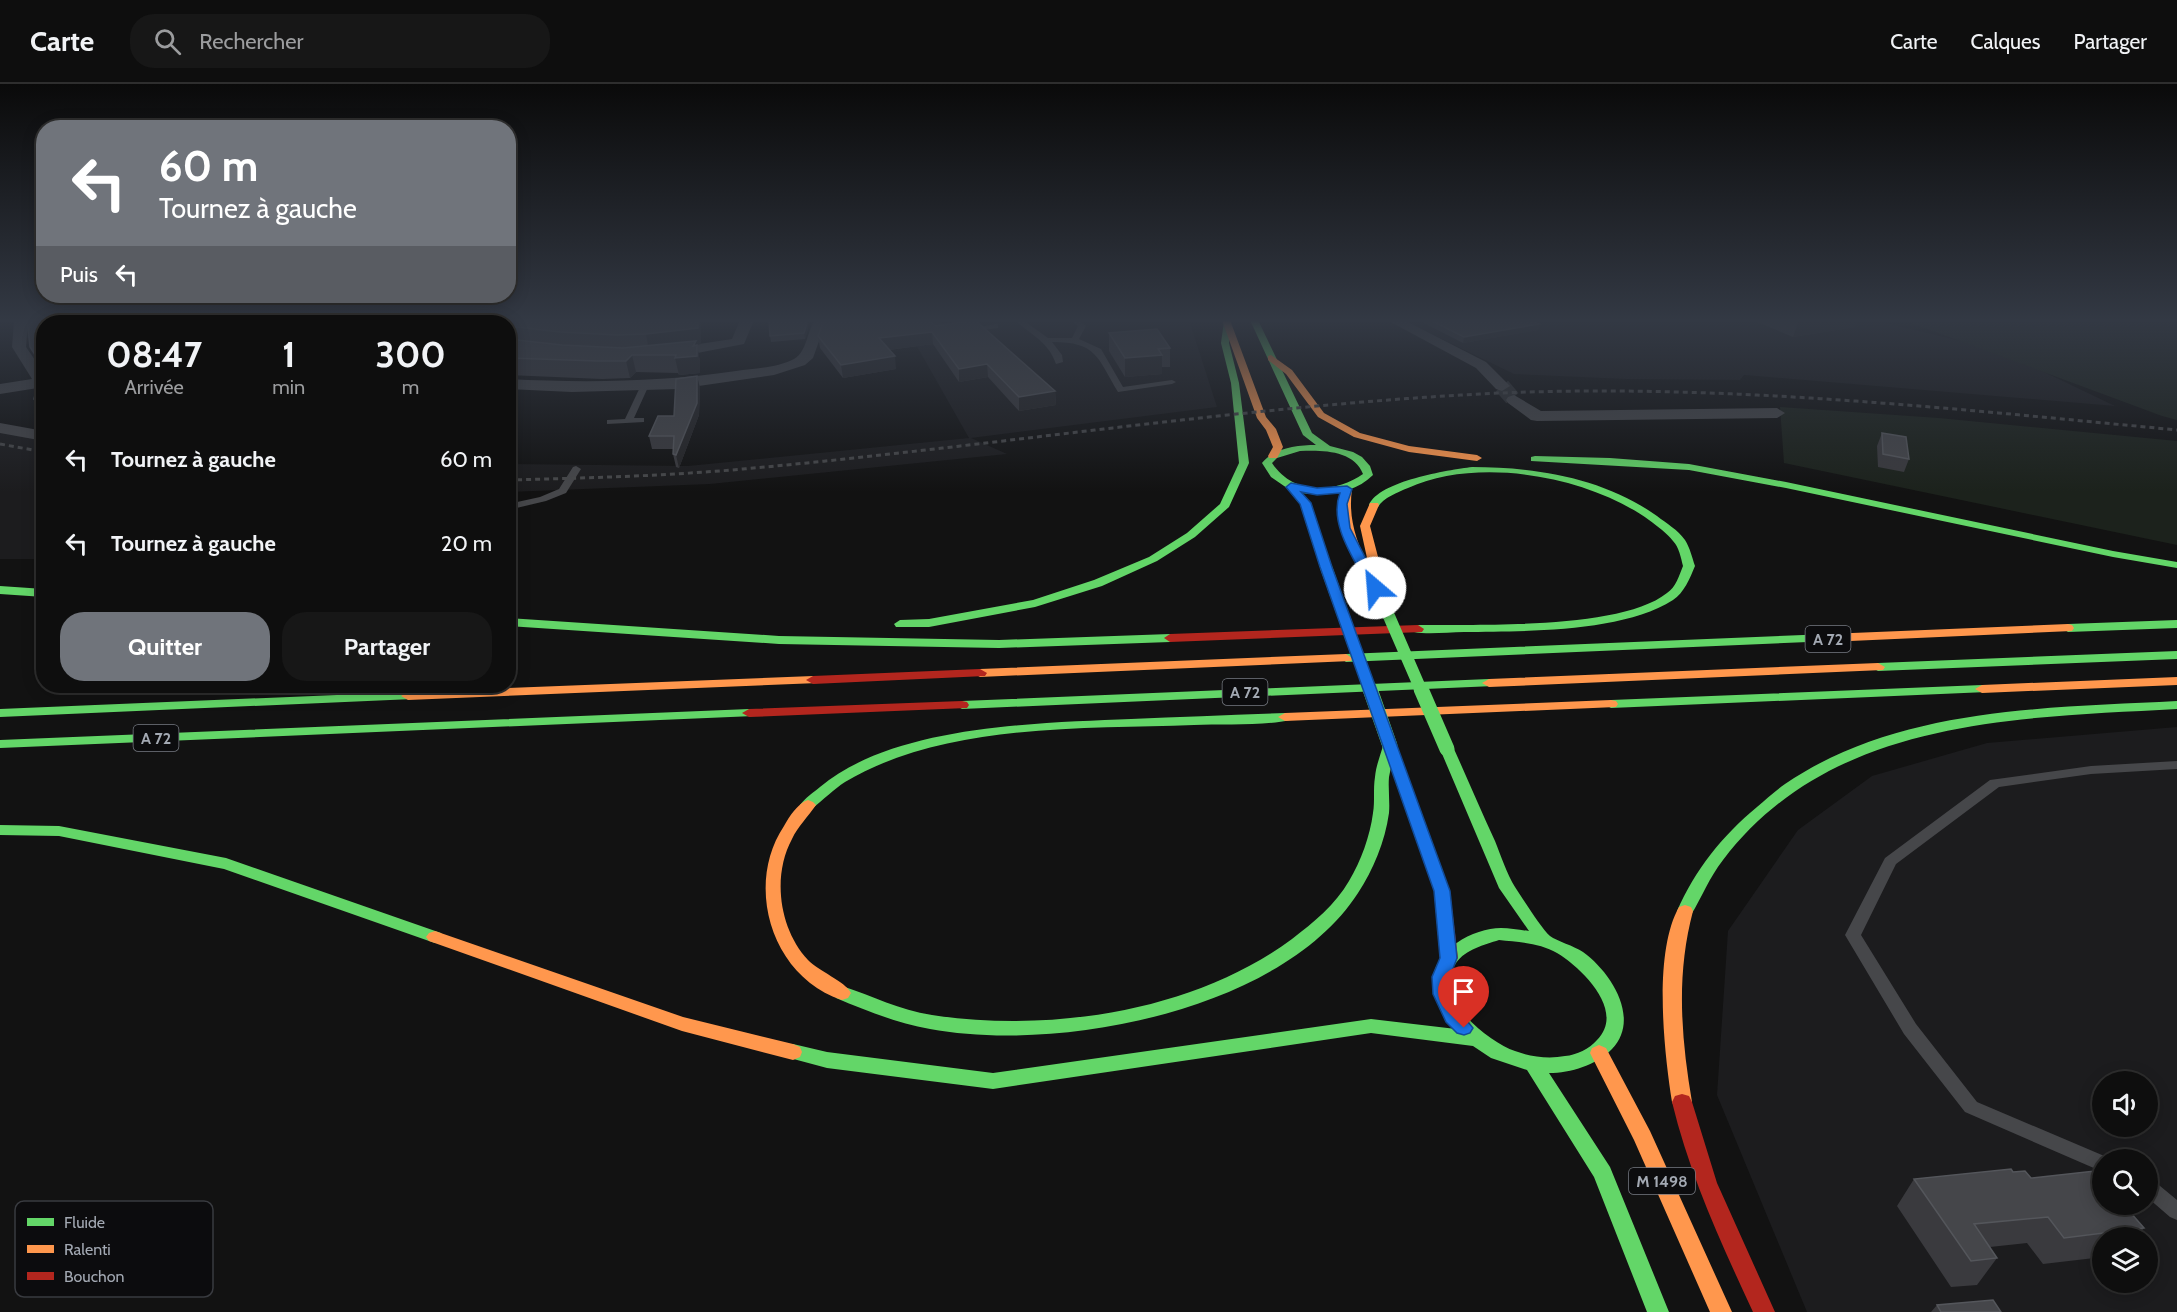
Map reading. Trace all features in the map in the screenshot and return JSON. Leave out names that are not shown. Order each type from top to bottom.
[{"type":"main road","points":[[884,625],[929,623],[1035,603],[1098,583],[1153,559],[1191,535],[1225,504],[1244,463],[1234,377]]},
{"type":"main road","points":[[1247,377],[1263,418],[1277,440],[1278,447],[1267,463],[1268,471],[1276,479],[1291,487],[1317,492],[1347,489],[1364,482],[1368,475],[1368,468],[1353,456]]},
{"type":"main road","points":[[1280,377],[1308,435],[1326,448]]},
{"type":"main road","points":[[1293,377],[1321,415],[1357,435],[1409,449],[1467,458]]},
{"type":"main road","points":[[1273,456],[1299,448],[1326,448],[1353,456],[1375,459]]},
{"type":"main road","points":[[1397,461],[1467,458],[1610,461],[1689,467],[1786,484],[2113,554],[2177,565]]},
{"type":"main road","points":[[516,622],[779,640],[999,644],[1575,623],[1620,618],[1654,606],[1679,588],[1689,566],[1679,540],[1650,515],[1614,496],[1576,483],[1533,474],[1490,470],[1446,473],[1403,485],[1375,502],[1365,526],[1385,607]]},
{"type":"main road","points":[[1291,487],[1305,503],[1442,891],[1449,958]]},
{"type":"main road","points":[[1347,489],[1341,504],[1345,528],[1385,607],[1507,888],[1545,941]]},
{"type":"main road","points":[[0,590],[36,592]]},
{"type":"main road","name":"A 72","points":[[516,691],[2177,624]]},
{"type":"main road","points":[[640,630],[783,632],[850,627]]},
{"type":"main road","name":"A 72","points":[[0,744],[2177,655]]},
{"type":"main road","points":[[1390,746],[1382,778],[1380,816],[1368,856],[1351,893],[1320,926],[1284,954],[1235,983],[1173,1004],[1098,1023],[1019,1028],[931,1021],[872,1006],[822,981],[792,954],[778,923],[771,883],[778,847],[796,817],[821,790],[862,766],[912,747],[973,735],[1056,726],[2177,681]]},
{"type":"main road","name":"A 72","points":[[0,712],[470,693]]},
{"type":"main road","points":[[1764,1312],[1714,1202],[1685,1114],[1677,1068],[1670,992],[1676,937],[1692,894],[1722,850],[1760,807],[1810,771],[1855,752],[1911,734],[1954,726],[2006,719],[2177,705]]},
{"type":"main road","points":[[0,830],[59,831],[225,864],[682,1024],[827,1060],[993,1081],[1371,1026],[1475,1039]]},
{"type":"main road","points":[[1499,934],[1528,936],[1545,941],[1562,948],[1588,964],[1612,996],[1617,1018],[1614,1035],[1599,1053],[1565,1065],[1533,1064],[1503,1056],[1475,1039],[1453,1017],[1442,994],[1441,977],[1449,958],[1457,949],[1478,938],[1499,934]]},
{"type":"main road","name":"M 1498","points":[[1599,1053],[1642,1137],[1721,1312]]},
{"type":"main road","name":"M 1498","points":[[1533,1064],[1603,1173],[1658,1312]]},
{"type":"street","points":[[516,384],[572,387],[678,384],[724,377]]},
{"type":"street","points":[[1493,377],[1502,386]]},
{"type":"street","points":[[0,389],[36,383]]},
{"type":"street","points":[[1514,400],[1537,416],[1777,413]]},
{"type":"street","points":[[0,428],[36,435]]},
{"type":"lane","points":[[1114,377],[1121,390],[1172,382]]},
{"type":"lane","points":[[628,421],[645,385]]},
{"type":"lane","points":[[610,422],[641,420]]},
{"type":"lane","points":[[516,505],[543,500],[563,491],[576,470]]},
{"type":"lane","points":[[2092,1159],[1971,1107],[1910,1029],[1853,935],[1890,861],[1995,783],[2091,770],[2177,765]]},
{"type":"lane","points":[[2158,1195],[2177,1211]]},
{"type":"shaded area","points":[[935,377],[1207,377],[1217,407],[971,438],[1007,454],[710,484],[516,492],[516,464],[688,466],[969,438]]},
{"type":"shaded area","points":[[1588,377],[1742,377],[1740,380]]},
{"type":"shaded area","points":[[1772,377],[2055,377],[2115,406]]},
{"type":"shaded area","points":[[2058,377],[2177,377],[2177,420]]},
{"type":"shaded area","points":[[1780,407],[1939,418],[2177,441],[2177,545],[1784,463]]},
{"type":"shaded area","points":[[0,432],[36,439],[36,559],[0,559]]},
{"type":"shaded area","points":[[2177,727],[2177,1312],[1807,1312],[1717,1095],[1728,931],[1798,830],[1872,776],[1987,743]]},
{"type":"building","points":[[697,377],[697,403],[676,455],[673,454],[674,436],[649,436],[658,416],[674,416],[676,379]]},
{"type":"building","points":[[1000,377],[1040,377],[1055,391],[1019,397]]},
{"type":"building","points":[[1882,433],[1906,437],[1909,459],[1883,454]]},
{"type":"building","points":[[2011,1169],[2013,1172],[2025,1171],[2031,1178],[2092,1171],[2092,1215],[2133,1215],[2143,1227],[2092,1227],[2092,1234],[2064,1238],[2048,1217],[1974,1224],[1997,1258],[1971,1261],[1914,1179]]},
{"type":"building","points":[[1993,1300],[2001,1312],[1941,1312],[1937,1305]]},
{"type":"tunnel","points":[[1502,386],[1514,400]]},
{"type":"railway","points":[[516,480],[655,475],[743,469],[1295,408],[1480,394],[1567,391],[1655,391],[1829,399],[2177,430]]},
{"type":"railway","points":[[0,444],[36,451]]},
{"type":"traffic: fast","points":[[900,624],[929,623],[1035,603],[1098,583],[1153,559],[1191,535],[1225,505],[1244,463],[1234,377]]},
{"type":"traffic: fast","points":[[1281,377],[1308,435],[1326,448]]},
{"type":"traffic: fast","points":[[1299,448],[1329,449],[1350,454],[1365,466],[1368,475],[1357,483],[1329,492],[1313,492],[1285,484],[1267,463],[1273,456],[1299,448]]},
{"type":"traffic: fast","points":[[1535,459],[1610,461],[1689,467],[1786,485],[2113,554],[2177,565]]},
{"type":"traffic: fast","points":[[1374,505],[1383,497],[1409,484],[1446,473],[1500,470],[1560,478],[1589,486],[1641,510],[1679,540],[1689,566],[1680,586],[1670,597],[1649,608],[1620,616],[1550,625],[1418,629]]},
{"type":"traffic: fast","points":[[1291,487],[1305,503],[1326,567]]},
{"type":"traffic: fast","points":[[1326,567],[1390,746]]},
{"type":"traffic: fast","points":[[0,590],[36,592]]},
{"type":"traffic: fast","points":[[1385,607],[1447,749]]},
{"type":"traffic: fast","points":[[516,623],[779,640],[999,644],[1170,638]]},
{"type":"traffic: fast","points":[[2068,628],[2177,624]]},
{"type":"traffic: fast","points":[[1346,658],[1828,638]]},
{"type":"traffic: fast","points":[[1878,667],[2177,655]]},
{"type":"traffic: fast","points":[[962,705],[1489,683]]},
{"type":"traffic: fast","points":[[1611,704],[1982,689]]},
{"type":"traffic: fast","points":[[0,713],[408,696]]},
{"type":"traffic: fast","points":[[1685,911],[1710,865],[1745,825],[1789,787],[1839,759],[1891,739],[1947,726],[2005,717],[2177,705]]},
{"type":"traffic: fast","points":[[0,744],[749,713]]},
{"type":"traffic: fast","points":[[808,805],[838,780],[875,761],[917,747],[963,737],[1056,727],[1285,717]]},
{"type":"traffic: fast","points":[[842,993],[883,1011],[932,1022],[984,1027],[1039,1027],[1093,1022],[1146,1012],[1194,999],[1236,982],[1270,963],[1314,931],[1337,909],[1353,888],[1364,868],[1376,835],[1381,813],[1382,777],[1390,746]]},
{"type":"traffic: fast","points":[[1447,749],[1507,888],[1545,941]]},
{"type":"traffic: fast","points":[[0,830],[59,831],[226,864],[435,937]]},
{"type":"traffic: fast","points":[[1499,934],[1554,944],[1578,958],[1594,972],[1606,988],[1613,1006],[1615,1023],[1610,1039],[1597,1052],[1575,1062],[1564,1064],[1530,1063],[1508,1057],[1488,1047],[1464,1026],[1446,999],[1442,984],[1443,970],[1450,957],[1464,946],[1499,934]]},
{"type":"traffic: fast","points":[[793,1052],[827,1060],[993,1081],[1371,1026],[1475,1039]]},
{"type":"traffic: fast","points":[[1533,1064],[1603,1173],[1658,1312]]},
{"type":"traffic: slow","points":[[1247,377],[1262,418],[1271,429],[1278,447],[1273,456]]},
{"type":"traffic: slow","points":[[1293,377],[1321,415],[1357,435],[1409,449],[1477,458]]},
{"type":"traffic: slow","points":[[1347,489],[1345,503],[1347,529],[1376,590]]},
{"type":"traffic: slow","points":[[1374,505],[1365,526],[1385,607]]},
{"type":"traffic: slow","points":[[1828,638],[2068,628]]},
{"type":"traffic: slow","points":[[980,673],[1346,658]]},
{"type":"traffic: slow","points":[[1489,683],[1878,667]]},
{"type":"traffic: slow","points":[[516,692],[813,680]]},
{"type":"traffic: slow","points":[[1982,689],[2177,681]]},
{"type":"traffic: slow","points":[[408,696],[484,693]]},
{"type":"traffic: slow","points":[[1285,717],[1611,704]]},
{"type":"traffic: slow","points":[[808,805],[785,836],[775,861],[772,892],[774,908],[784,938],[801,964],[820,980],[842,993]]},
{"type":"traffic: slow","points":[[1682,1102],[1675,1054],[1672,982],[1685,911]]},
{"type":"traffic: slow","points":[[435,937],[682,1024],[793,1052]]},
{"type":"traffic: slow","points":[[1599,1053],[1643,1137],[1721,1312]]},
{"type":"traffic: jam","points":[[1170,638],[1418,629]]},
{"type":"traffic: jam","points":[[813,680],[980,673]]},
{"type":"traffic: jam","points":[[749,713],[962,705]]},
{"type":"traffic: jam","points":[[1390,746],[1442,891],[1449,958]]},
{"type":"traffic: jam","points":[[1682,1102],[1706,1183],[1764,1312]]},
{"type":"route","points":[[1375,588],[1345,528],[1341,504],[1347,489],[1317,492],[1291,487],[1305,503],[1442,891],[1449,958],[1441,977],[1442,994],[1453,1017],[1464,1028]]}]
